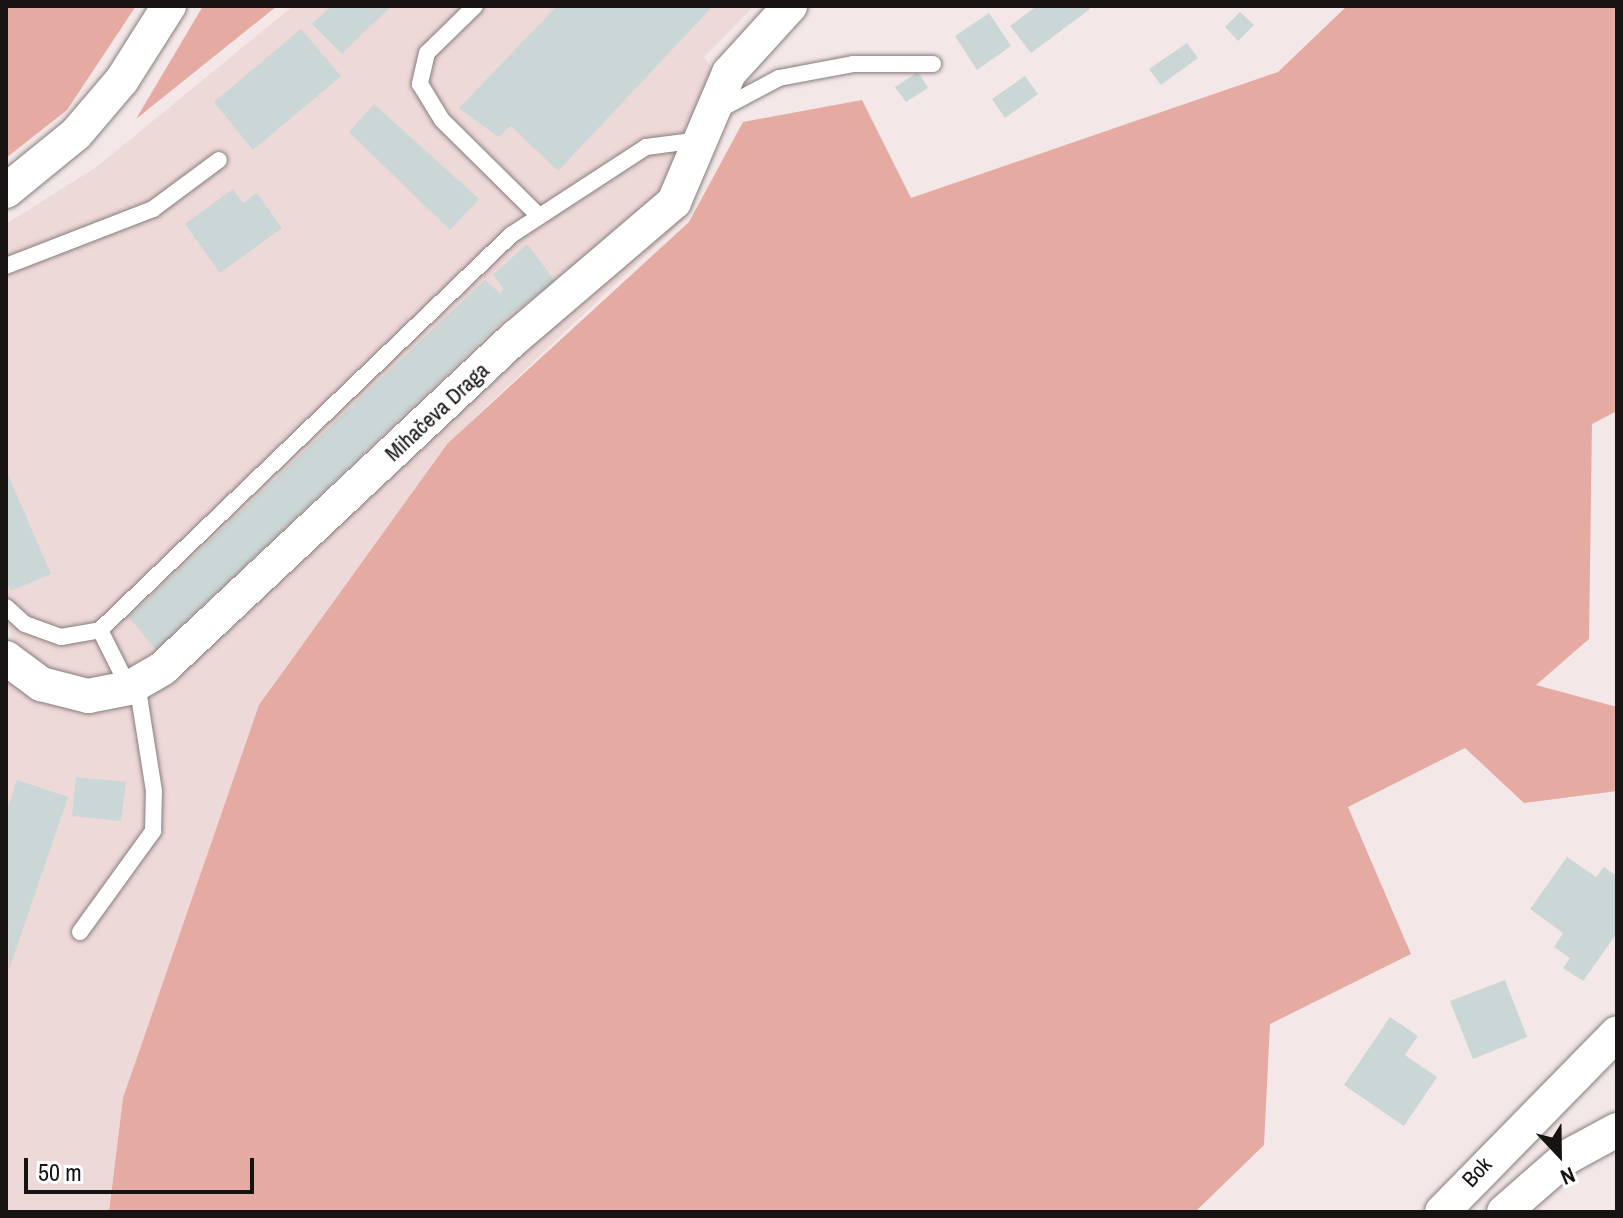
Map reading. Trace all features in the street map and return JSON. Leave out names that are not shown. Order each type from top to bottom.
[{"type":"street","points":[[6,191],[76,134],[122,80],[169,6]]},
{"type":"street","name":"Mihačeva Draga","points":[[133,686],[193,642],[516,337],[641,234],[674,202],[702,129],[729,73],[790,6]]},
{"type":"street","points":[[6,658],[41,684],[66,693],[133,686]]},
{"type":"street","name":"Bok","points":[[1442,1212],[1617,1033]]},
{"type":"street","points":[[1504,1212],[1567,1157],[1617,1130]]},
{"type":"lane","points":[[475,6],[427,53],[420,84],[442,120],[539,216]]},
{"type":"lane","points":[[6,607],[25,624],[61,637],[100,630],[445,297],[539,216],[646,147],[702,129],[779,78],[853,64],[933,64]]},
{"type":"lane","points":[[6,266],[153,209],[219,160]]},
{"type":"lane","points":[[80,932],[153,831],[154,791],[133,686],[100,630]]},
{"type":"shaded area","points":[[6,6],[136,6],[67,110],[6,158]]},
{"type":"shaded area","points":[[203,6],[277,6],[136,119]]},
{"type":"shaded area","points":[[293,6],[754,6],[704,57],[732,96],[685,218],[448,443],[123,1098],[109,1212],[6,1212],[6,685],[20,653],[6,624],[6,224],[98,166]]},
{"type":"shaded area","points":[[1347,6],[1617,6],[1617,411],[1592,424],[1589,639],[1536,685],[1617,707],[1617,791],[1524,803],[1465,748],[1348,807],[1411,954],[1270,1024],[1264,1145],[1195,1212],[109,1212],[123,1098],[259,705],[448,443],[689,222],[743,122],[862,100],[911,198],[1278,72]]},
{"type":"building","points":[[331,6],[391,6],[342,54],[312,24]]},
{"type":"building","points":[[557,6],[713,6],[558,171],[511,126],[498,137],[459,108]]},
{"type":"building","points":[[1037,6],[1088,6],[1090,9],[1031,53],[1010,26]]},
{"type":"building","points":[[1240,12],[1254,25],[1238,41],[1225,27]]},
{"type":"building","points":[[989,13],[1011,46],[977,70],[955,36]]},
{"type":"building","points":[[301,29],[341,76],[253,150],[214,102]]},
{"type":"building","points":[[1187,43],[1198,58],[1161,85],[1149,69]]},
{"type":"building","points":[[918,72],[928,88],[906,102],[895,87]]},
{"type":"building","points":[[1025,76],[1038,94],[1005,118],[992,99]]},
{"type":"building","points":[[374,104],[479,199],[450,230],[349,132]]},
{"type":"building","points":[[233,189],[243,203],[257,193],[282,228],[220,273],[185,224]]},
{"type":"building","points":[[527,244],[556,282],[510,314],[156,650],[129,617],[485,280],[500,293],[503,288],[493,275]]},
{"type":"building","points":[[6,470],[51,574],[11,591],[6,580]]},
{"type":"building","points":[[76,777],[126,782],[121,821],[72,816]]},
{"type":"building","points":[[17,780],[68,797],[9,970],[6,813]]},
{"type":"building","points":[[1567,857],[1596,877],[1604,867],[1617,876],[1617,933],[1583,981],[1563,968],[1570,958],[1554,947],[1563,933],[1530,909]]},
{"type":"building","points":[[1505,980],[1527,1037],[1473,1059],[1450,1001]]},
{"type":"building","points":[[1390,1017],[1418,1036],[1405,1055],[1437,1077],[1404,1126],[1344,1085]]}]
